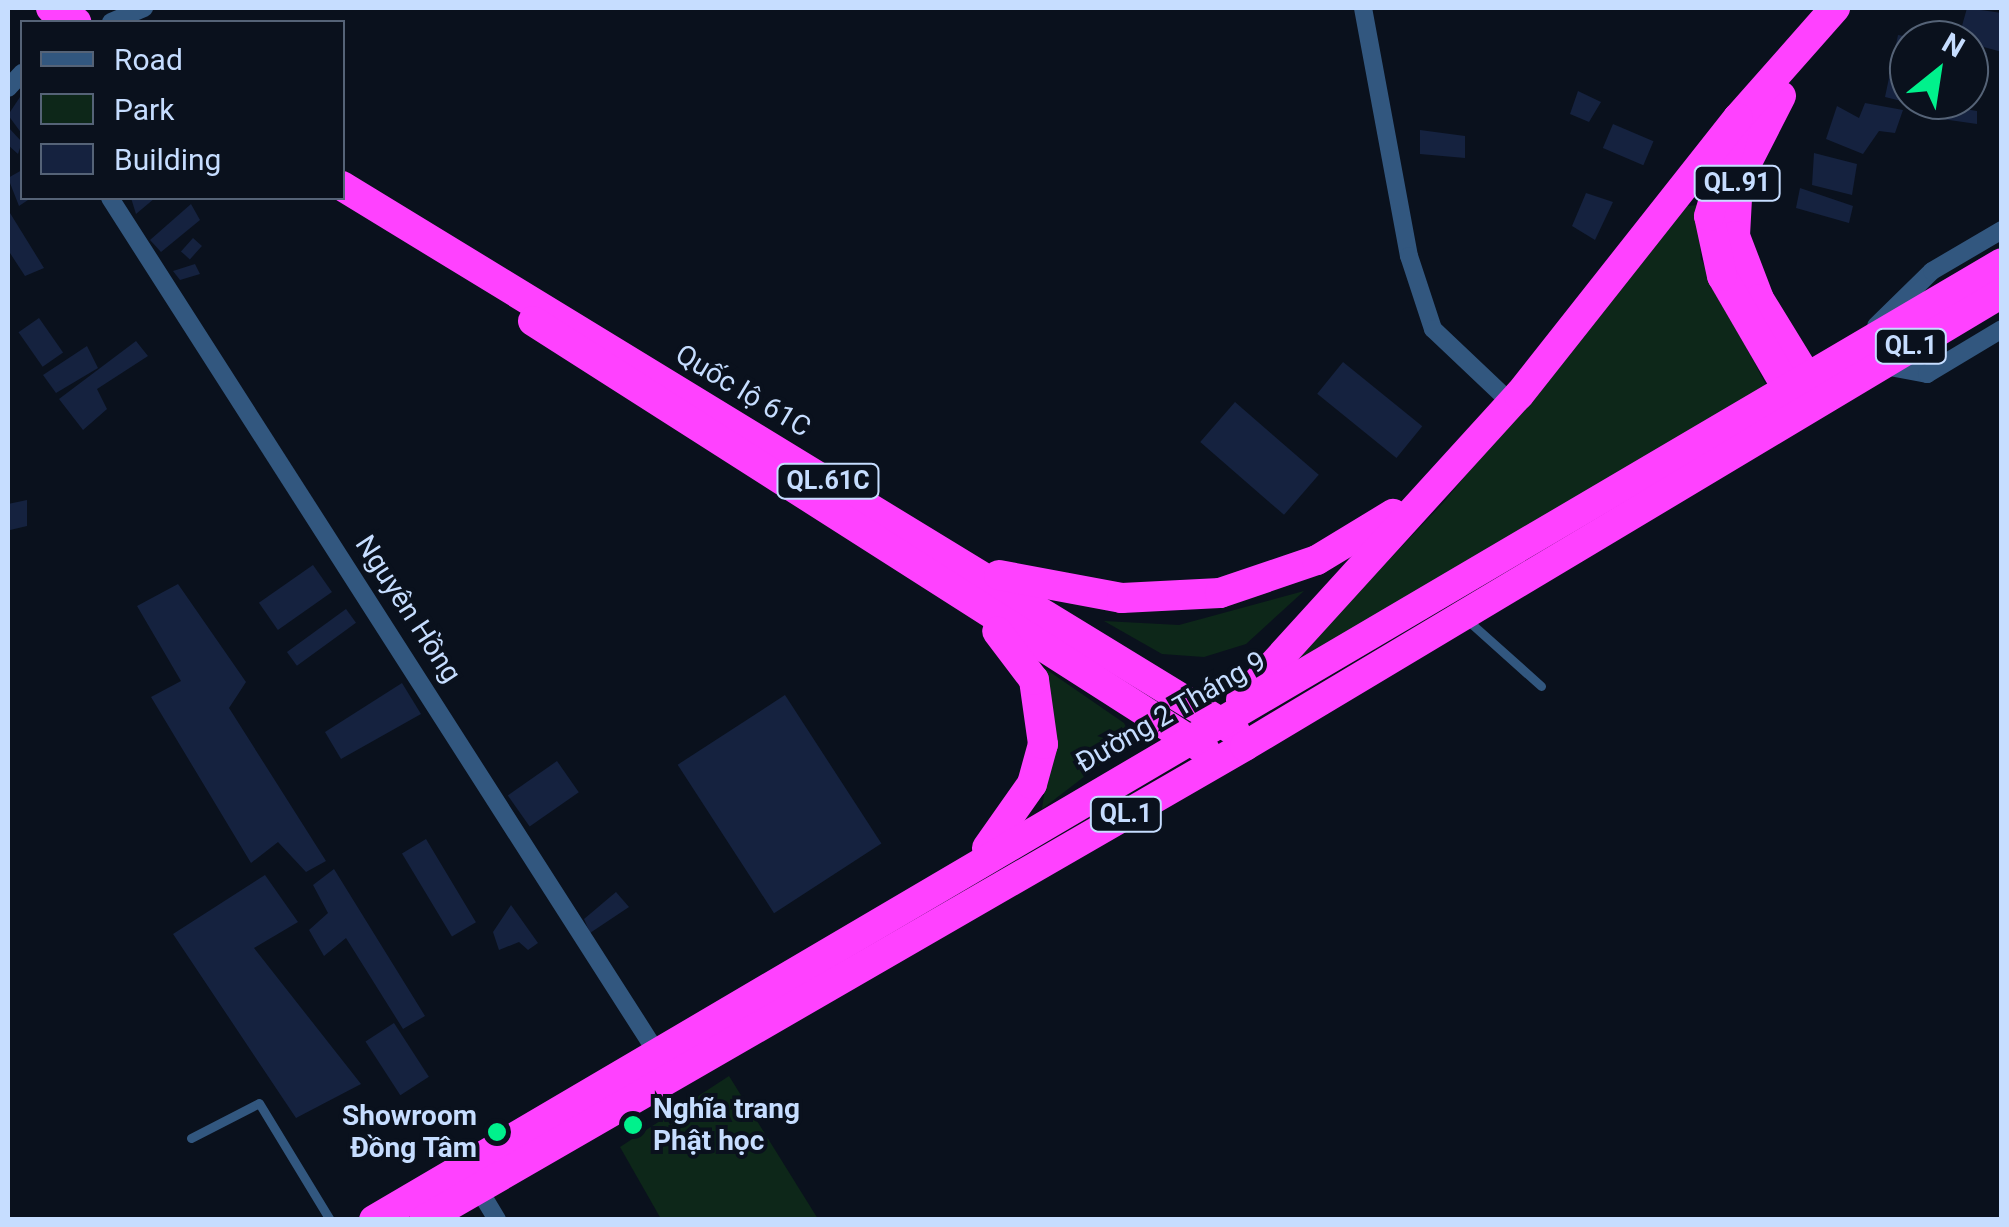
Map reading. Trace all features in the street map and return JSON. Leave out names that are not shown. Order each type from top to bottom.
[{"type":"highway","name":"QL.91","points":[[1805,396],[1712,244],[1709,216],[1738,118],[1836,8]]},
{"type":"highway","name":"QL.91","points":[[1805,396],[1742,264],[1731,209],[1763,117],[1857,8]]},
{"type":"highway","points":[[1245,746],[1226,718],[1511,403],[1738,118]]},
{"type":"highway","name":"Quốc lộ 61C","points":[[345,188],[1226,718]]},
{"type":"highway","name":"Quốc lộ 61C","points":[[432,242],[591,366],[956,596],[1195,736]]},
{"type":"highway","name":"Đường 2 Tháng 9","points":[[424,1220],[1464,616],[1805,396],[2002,263]]},
{"type":"highway","name":"Đường 2 Tháng 9","points":[[1869,354],[2002,293]]},
{"type":"highway","name":"Đường 2 Tháng 9","points":[[374,1220],[968,866],[1805,396]]},
{"type":"highway","points":[[975,570],[1122,598],[1220,593],[1316,560],[1430,492]]},
{"type":"highway","points":[[956,596],[1018,649],[1043,713],[1032,784],[968,866]]},
{"type":"highway","points":[[1195,736],[1214,763]]},
{"type":"street","points":[[116,20],[144,8]]},
{"type":"street","points":[[1362,8],[1409,256],[1433,330],[1511,403]]},
{"type":"street","name":"Nguyên Hồng","points":[[111,200],[658,1052]]},
{"type":"street","points":[[2002,230],[1932,271],[1869,354],[1926,374],[2002,329]]},
{"type":"street","points":[[478,1188],[497,1220]]},
{"type":"lane","points":[[1464,616],[1541,686]]},
{"type":"lane","points":[[191,1138],[258,1103],[330,1220]]},
{"type":"green space","points":[[1698,205],[1701,259],[1768,389],[1289,665],[1443,503],[1687,206]]},
{"type":"green space","points":[[1304,591],[1246,644],[1204,657],[1162,654],[1104,621],[1179,625]]},
{"type":"green space","points":[[1034,661],[1124,723],[1132,740],[1042,809],[1054,726]]},
{"type":"green space","points":[[729,1076],[818,1219],[661,1219],[620,1147]]},
{"type":"building","points":[[1967,8],[2002,13],[2002,52],[1989,48],[1989,20],[1964,20]]},
{"type":"building","points":[[1578,91],[1601,102],[1589,122],[1570,114]]},
{"type":"building","points":[[20,97],[20,131],[8,115]]},
{"type":"building","points":[[1865,103],[1889,107],[1889,120],[1900,120],[1895,133],[1879,131],[1863,154],[1826,139],[1837,106],[1859,118]]},
{"type":"building","points":[[1613,124],[1654,141],[1643,165],[1603,148]]},
{"type":"building","points":[[8,127],[20,140],[18,154],[8,145]]},
{"type":"building","points":[[1420,130],[1465,136],[1465,158],[1420,154]]},
{"type":"building","points":[[1814,153],[1857,164],[1852,195],[1812,185]]},
{"type":"building","points":[[20,171],[20,200],[28,200],[19,206],[8,178]]},
{"type":"building","points":[[1800,188],[1853,206],[1849,223],[1796,208]]},
{"type":"building","points":[[1586,193],[1613,202],[1595,240],[1572,226]]},
{"type":"building","points":[[132,200],[153,200],[136,214]]},
{"type":"building","points":[[191,204],[200,220],[161,252],[150,240]]},
{"type":"building","points":[[10,213],[44,268],[25,276],[8,250]]},
{"type":"building","points":[[193,238],[202,246],[190,259],[181,251]]},
{"type":"building","points":[[195,264],[200,274],[180,280],[173,271]]},
{"type":"building","points":[[39,318],[63,352],[43,367],[19,332]]},
{"type":"building","points":[[136,341],[148,356],[97,389],[107,409],[83,430],[59,399]]},
{"type":"building","points":[[87,346],[98,368],[56,393],[43,375]]},
{"type":"building","points":[[1343,362],[1422,426],[1396,458],[1317,394]]},
{"type":"building","points":[[1235,402],[1319,475],[1284,515],[1200,442]]},
{"type":"building","points":[[27,500],[27,526],[10,530],[8,504]]},
{"type":"building","points":[[313,565],[332,592],[278,630],[259,603]]},
{"type":"building","points":[[178,584],[246,682],[229,708],[326,861],[306,872],[278,842],[251,863],[151,697],[181,681],[137,606]]},
{"type":"building","points":[[346,609],[356,623],[297,666],[287,652]]},
{"type":"building","points":[[402,683],[421,714],[341,759],[325,732]]},
{"type":"building","points":[[785,695],[881,843],[774,913],[678,765]]},
{"type":"building","points":[[557,761],[579,792],[530,827],[508,795]]},
{"type":"building","points":[[426,839],[476,922],[452,937],[402,853]]},
{"type":"building","points":[[334,869],[425,1016],[403,1029],[346,938],[324,956],[309,930],[328,913],[313,885]]},
{"type":"building","points":[[265,875],[298,922],[254,948],[361,1084],[296,1118],[173,934]]},
{"type":"building","points":[[616,892],[629,907],[590,933],[584,919]]},
{"type":"building","points":[[511,905],[538,943],[528,950],[519,942],[499,950],[493,932]]},
{"type":"building","points":[[394,1023],[429,1077],[400,1095],[365,1042]]},
{"type":"place","name":"Nghĩa trang Phật học","points":[[633,1125]]},
{"type":"place","name":"Showroom Đồng Tâm","points":[[497,1132]]}]
